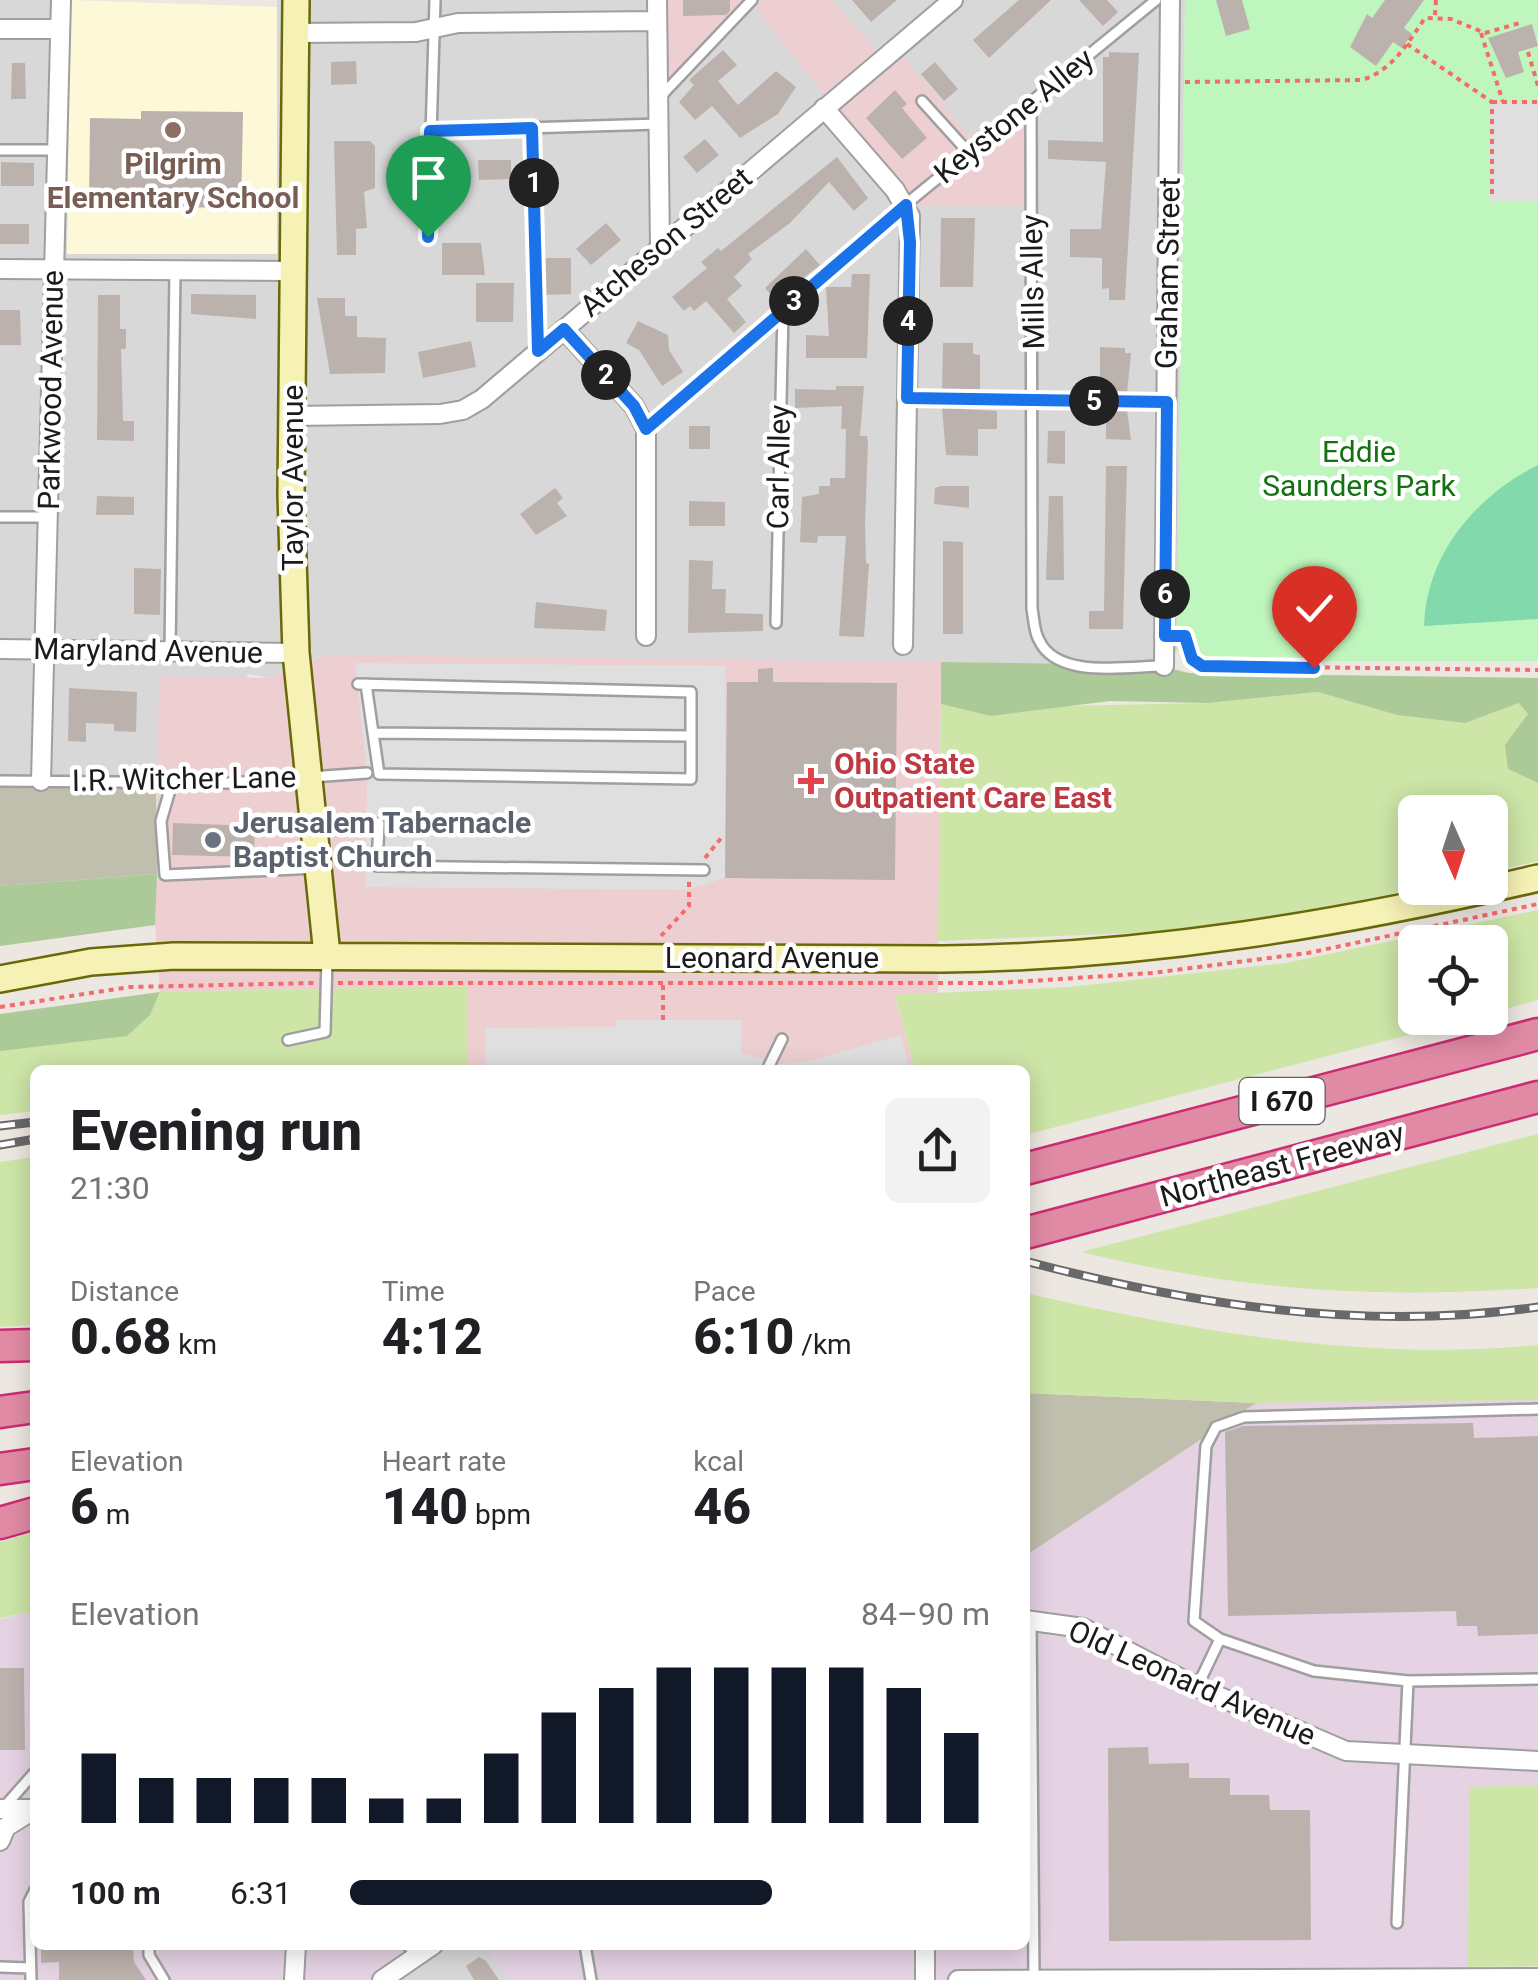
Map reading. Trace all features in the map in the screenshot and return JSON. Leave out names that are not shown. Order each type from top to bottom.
[{"type":"highway","name":"Northeast Freeway","points":[[1030,1168],[1538,1034]]},
{"type":"highway","name":"Northeast Freeway","points":[[1030,1232],[1538,1097]]},
{"type":"highway","points":[[0,1346],[30,1345]]},
{"type":"highway","points":[[0,1412],[30,1408]]},
{"type":"highway","points":[[0,1470],[30,1465]]},
{"type":"highway","points":[[0,1523],[30,1515]]},
{"type":"main road","name":"Taylor Avenue","points":[[296,0],[296,652],[327,955]]},
{"type":"main road","name":"Leonard Avenue","points":[[0,979],[132,958],[1067,955],[1327,924],[1538,878]]},
{"type":"street","name":"Parkwood Avenue","points":[[41,781],[60,0]]},
{"type":"street","points":[[657,0],[660,247]]},
{"type":"street","name":"Atcheson Street","points":[[293,416],[463,410],[952,0]]},
{"type":"street","name":"Graham Street","points":[[1164,666],[1170,0]]},
{"type":"street","points":[[296,33],[435,28],[458,23],[656,21]]},
{"type":"street","points":[[0,29],[60,30]]},
{"type":"street","points":[[824,108],[906,205],[910,242],[903,645]]},
{"type":"street","points":[[0,269],[294,271]]},
{"type":"street","points":[[564,329],[634,406],[646,429],[646,636]]},
{"type":"street","name":"Maryland Avenue","points":[[0,649],[296,652]]},
{"type":"street","name":"Old Leonard Avenue","points":[[1030,1620],[1084,1628],[1197,1687],[1346,1751],[1538,1761]]},
{"type":"street","points":[[2,1809],[30,1809]]},
{"type":"street","points":[[0,1840],[6,1827],[30,1812]]},
{"type":"street","points":[[294,1980],[296,1950]]},
{"type":"street","points":[[382,1980],[417,1950]]},
{"type":"street","points":[[925,1950],[925,1980]]},
{"type":"street","points":[[958,1980],[1538,1978]]},
{"type":"lane","points":[[428,237],[435,0]]},
{"type":"lane","points":[[658,98],[752,0]]},
{"type":"lane","name":"Keystone Alley","points":[[646,429],[906,205],[1156,0]]},
{"type":"lane","points":[[922,101],[969,153]]},
{"type":"lane","name":"Mills Alley","points":[[1031,102],[1032,609],[1039,642],[1053,656],[1074,666],[1164,666]]},
{"type":"lane","points":[[430,131],[659,124]]},
{"type":"lane","points":[[532,128],[538,351]]},
{"type":"lane","points":[[0,150],[57,150]]},
{"type":"lane","points":[[170,651],[175,270]]},
{"type":"lane","name":"Carl Alley","points":[[776,623],[782,311]]},
{"type":"lane","points":[[907,398],[1167,402]]},
{"type":"lane","points":[[0,517],[48,517]]},
{"type":"lane","points":[[362,684],[691,692],[691,780],[379,774],[374,733],[362,684]]},
{"type":"lane","points":[[374,733],[692,736]]},
{"type":"lane","name":"I.R. Witcher Lane","points":[[0,781],[172,783],[368,773]]},
{"type":"lane","points":[[172,783],[161,821],[165,875],[318,868]]},
{"type":"lane","points":[[379,823],[377,866],[700,870]]},
{"type":"lane","points":[[288,1040],[326,1032],[327,955]]},
{"type":"lane","points":[[769,1065],[782,1038]]},
{"type":"lane","points":[[1538,1410],[1244,1417],[1216,1427],[1206,1446],[1194,1620],[1220,1639],[1314,1671],[1408,1681],[1538,1679]]},
{"type":"lane","points":[[1197,1687],[1220,1639]]},
{"type":"lane","points":[[1397,1924],[1408,1681]]},
{"type":"lane","points":[[1030,1740],[1034,1980]]},
{"type":"lane","points":[[2,1809],[30,1778]]},
{"type":"lane","points":[[30,1900],[30,1980]]},
{"type":"lane","points":[[149,1950],[164,1980]]},
{"type":"lane","points":[[585,1950],[591,1980]]},
{"type":"lane","points":[[0,1967],[30,1968]]},
{"type":"path","points":[[1435,15],[1436,0]]},
{"type":"path","points":[[1170,82],[1362,80],[1380,74],[1425,18],[1435,15],[1481,33],[1520,23]]},
{"type":"path","points":[[1481,33],[1503,102]]},
{"type":"path","points":[[1407,44],[1492,102],[1538,102]]},
{"type":"path","points":[[1528,52],[1538,86]]},
{"type":"path","points":[[1492,102],[1492,200]]},
{"type":"path","points":[[1165,636],[1185,636],[1192,659],[1202,666],[1538,670]]},
{"type":"path","points":[[661,936],[689,906],[689,878],[700,870],[722,838]]},
{"type":"path","points":[[663,983],[663,1020]]},
{"type":"shaded area","points":[[0,0],[70,0],[68,254],[276,253],[277,0],[656,0],[669,80],[755,7],[911,205],[1034,106],[980,148],[896,49],[884,60],[832,0],[1185,0],[1177,651],[1156,665],[323,655],[269,678],[249,674],[156,780],[0,781]]},
{"type":"shaded area","name":"Pilgrim Elementary School","points":[[70,0],[277,7],[277,254],[67,254]]},
{"type":"shaded area","points":[[656,0],[832,0],[883,59],[896,48],[980,148],[1035,105],[1036,206],[911,206],[755,7],[669,81],[658,81]]},
{"type":"shaded area","points":[[1489,102],[1538,102],[1538,202],[1490,201]]},
{"type":"shaded area","points":[[323,655],[941,662],[938,993],[895,996],[914,1065],[468,1065],[466,986],[160,992],[155,925],[159,676],[269,678]]},
{"type":"shaded area","points":[[355,663],[725,666],[725,878],[686,890],[365,887],[367,773]]},
{"type":"shaded area","points":[[156,780],[157,874],[0,886],[0,781]]},
{"type":"shaded area","points":[[616,1020],[742,1020],[741,1053],[780,1064],[810,1061],[901,1035],[909,1065],[486,1065],[485,1028],[615,1027]]},
{"type":"shaded area","points":[[1030,1393],[1256,1403],[1030,1553]]},
{"type":"shaded area","points":[[1538,1400],[1538,1785],[1469,1787],[1468,1980],[509,1980],[489,1950],[1030,1950],[1030,1553],[1256,1403]]},
{"type":"shaded area","points":[[30,1612],[30,1950],[432,1950],[398,1975],[402,1980],[0,1980],[0,1619]]},
{"type":"shaded area","points":[[432,1950],[489,1950],[509,1980],[402,1980],[398,1974]]},
{"type":"green space","name":"Eddie Saunders Park","points":[[1185,0],[1538,0],[1538,661],[1193,661],[1177,651]]},
{"type":"green space","points":[[1538,465],[1538,619],[1424,626],[1434,575],[1458,530],[1494,493]]},
{"type":"green space","points":[[941,662],[1156,665],[1189,673],[1538,678],[1538,783],[1508,769],[1505,745],[1528,714],[1519,703],[1465,723],[1397,715],[1318,692],[1208,703],[1110,701],[991,716],[941,704]]},
{"type":"green space","points":[[1318,692],[1397,715],[1465,723],[1519,703],[1528,714],[1508,769],[1538,783],[1538,861],[1508,868],[1508,795],[1398,795],[1398,892],[1181,931],[938,941],[941,704],[964,708],[1208,703]]},
{"type":"green space","points":[[157,874],[155,925],[0,946],[0,886]]},
{"type":"green space","points":[[1538,910],[1538,1000],[1508,1008],[1508,925],[1467,925]]},
{"type":"green space","points":[[1398,939],[1398,1035],[1408,1035],[1030,1134],[1030,1065],[914,1065],[895,995],[1069,987],[1286,963]]},
{"type":"green space","points":[[467,986],[468,1065],[30,1065],[30,1112],[0,1115],[0,1051],[150,1015],[160,992]]},
{"type":"green space","points":[[160,992],[150,1015],[127,1036],[0,1051],[0,1014]]},
{"type":"green space","points":[[1538,1134],[1538,1288],[1419,1292],[1308,1289],[1198,1276],[1081,1252]]},
{"type":"green space","points":[[30,1158],[30,1325],[0,1327],[0,1162]]},
{"type":"green space","points":[[1030,1294],[1151,1320],[1280,1340],[1409,1349],[1538,1345],[1538,1400],[1256,1403],[1030,1393]]},
{"type":"green space","points":[[30,1533],[30,1612],[0,1618],[0,1542]]},
{"type":"green space","points":[[1538,1785],[1538,1966],[1468,1967],[1469,1787]]},
{"type":"building","points":[[683,0],[730,0],[730,11],[726,15],[683,16]]},
{"type":"building","points":[[852,0],[897,0],[871,22]]},
{"type":"building","points":[[1019,0],[1051,0],[989,58],[973,40]]},
{"type":"building","points":[[1079,0],[1107,0],[1118,12],[1103,26]]},
{"type":"building","points":[[1216,0],[1242,0],[1250,29],[1226,36]]},
{"type":"building","points":[[1385,0],[1424,0],[1404,28],[1412,34],[1402,48],[1393,42],[1376,66],[1350,47],[1367,14],[1372,18]]},
{"type":"building","points":[[1532,24],[1538,46],[1518,52],[1524,72],[1506,78],[1488,38]]},
{"type":"building","points":[[723,50],[737,65],[718,81],[738,105],[776,71],[796,87],[778,114],[740,138],[712,106],[695,120],[679,102],[694,85],[689,80]]},
{"type":"building","points":[[1109,52],[1139,53],[1125,300],[1109,300],[1109,288],[1102,289],[1102,258],[1070,257],[1070,229],[1101,229],[1106,162],[1048,159],[1048,140],[1103,142],[1103,57],[1109,57]]},
{"type":"building","points":[[356,61],[357,84],[331,85],[331,62]]},
{"type":"building","points":[[935,62],[958,89],[944,101],[921,74]]},
{"type":"building","points":[[12,63],[25,63],[26,99],[11,99]]},
{"type":"building","points":[[895,90],[907,104],[902,108],[927,138],[902,159],[866,118]]},
{"type":"building","points":[[141,111],[243,112],[241,208],[89,206],[90,118],[141,119]]},
{"type":"building","points":[[705,139],[719,155],[697,173],[683,157]]},
{"type":"building","points":[[334,141],[370,141],[375,146],[375,188],[364,192],[367,228],[356,229],[356,255],[337,255]]},
{"type":"building","points":[[837,157],[868,198],[854,211],[829,182],[790,223],[748,254],[752,259],[734,277],[742,286],[727,299],[746,322],[734,333],[706,301],[694,311],[690,306],[684,311],[672,297],[707,268],[701,262],[718,248],[721,251]]},
{"type":"building","points":[[478,160],[511,160],[511,179],[479,180]]},
{"type":"building","points":[[1,162],[34,163],[34,186],[1,186]]},
{"type":"building","points":[[941,218],[975,218],[973,287],[940,287]]},
{"type":"building","points":[[606,223],[621,240],[591,265],[576,249]]},
{"type":"building","points":[[0,224],[29,224],[29,244],[0,244]]},
{"type":"building","points":[[442,243],[481,243],[485,275],[442,275]]},
{"type":"building","points":[[806,249],[820,265],[775,300],[765,288]]},
{"type":"building","points":[[545,258],[571,258],[571,294],[546,295]]},
{"type":"building","points":[[852,274],[870,274],[867,358],[806,358],[806,335],[829,336],[826,287],[851,287]]},
{"type":"building","points":[[476,283],[514,283],[513,322],[476,322]]},
{"type":"building","points":[[191,294],[256,295],[256,319],[191,314]]},
{"type":"building","points":[[98,295],[120,295],[120,329],[126,329],[126,349],[121,349],[123,421],[134,421],[134,441],[97,440]]},
{"type":"building","points":[[317,298],[345,298],[345,316],[357,316],[357,337],[386,338],[385,373],[330,374]]},
{"type":"building","points":[[0,310],[20,310],[21,345],[0,345]]},
{"type":"building","points":[[638,321],[668,335],[669,350],[683,372],[662,386],[639,350],[626,343]]},
{"type":"building","points":[[471,341],[476,367],[423,378],[418,352]]},
{"type":"building","points":[[943,343],[973,343],[973,354],[980,355],[980,392],[942,391]]},
{"type":"building","points":[[1100,347],[1125,348],[1125,353],[1131,353],[1127,393],[1100,392]]},
{"type":"building","points":[[836,386],[864,386],[860,436],[867,436],[868,444],[865,524],[869,564],[864,637],[839,636],[846,536],[818,536],[817,543],[800,542],[802,497],[819,494],[819,486],[830,486],[830,478],[845,478],[846,429],[841,429],[842,406],[795,408],[795,389],[836,390]]},
{"type":"building","points":[[942,408],[997,411],[997,429],[978,429],[978,456],[946,455]]},
{"type":"building","points":[[1106,409],[1127,410],[1131,440],[1106,439]]},
{"type":"building","points":[[689,426],[710,426],[710,449],[689,449]]},
{"type":"building","points":[[1048,431],[1065,431],[1065,464],[1047,463]]},
{"type":"building","points":[[1106,466],[1127,466],[1123,629],[1089,629],[1089,611],[1104,611]]},
{"type":"building","points":[[969,486],[969,508],[934,504],[935,488]]},
{"type":"building","points":[[555,488],[563,498],[557,503],[567,516],[536,535],[520,514]]},
{"type":"building","points":[[97,496],[134,497],[134,515],[96,515]]},
{"type":"building","points":[[1049,496],[1063,496],[1064,580],[1046,580]]},
{"type":"building","points":[[689,501],[725,502],[725,526],[689,526]]},
{"type":"building","points":[[943,541],[963,542],[963,634],[943,634]]},
{"type":"building","points":[[689,560],[713,561],[712,589],[726,589],[725,613],[763,614],[763,631],[688,633]]},
{"type":"building","points":[[134,568],[161,569],[160,615],[134,614]]},
{"type":"building","points":[[536,602],[607,610],[605,631],[534,628]]},
{"type":"building","name":"Ohio State Outpatient Care East","points":[[773,668],[773,682],[897,683],[895,880],[725,878],[727,682],[758,682],[758,669]]},
{"type":"building","points":[[69,688],[137,692],[136,732],[114,731],[114,724],[86,723],[86,742],[68,741]]},
{"type":"building","name":"Jerusalem Tabernacle Baptist Church","points":[[173,823],[255,826],[254,857],[172,855]]},
{"type":"building","points":[[1473,1423],[1474,1438],[1538,1436],[1538,1634],[1478,1636],[1477,1626],[1457,1626],[1456,1611],[1228,1616],[1225,1432],[1243,1426]]},
{"type":"building","points":[[0,1668],[24,1668],[25,1750],[0,1750]]},
{"type":"building","points":[[1148,1747],[1149,1764],[1189,1763],[1189,1778],[1230,1778],[1230,1795],[1269,1795],[1270,1810],[1310,1810],[1311,1940],[1109,1941],[1108,1748]]},
{"type":"building","points":[[41,1950],[133,1950],[134,1962],[146,1980],[59,1980],[59,1962],[41,1963]]},
{"type":"building","points":[[479,1957],[499,1980],[474,1980],[466,1966]]},
{"type":"railway","points":[[0,1126],[30,1123]]},
{"type":"railway","points":[[0,1145],[30,1140]]},
{"type":"railway","points":[[1030,1262],[1151,1290],[1280,1310],[1409,1317],[1538,1307]]},
{"type":"place","name":"Pilgrim Elementary School","points":[[173,130]]},
{"type":"place","name":"Ohio State Outpatient Care East","points":[[811,781]]},
{"type":"place","name":"Jerusalem Tabernacle Baptist Church","points":[[213,840]]},
{"type":"route","points":[[428,237],[430,131],[532,128],[538,351],[564,329],[634,406],[646,429],[906,205],[910,216],[907,398],[1167,402],[1165,636],[1185,636],[1192,659],[1202,666],[1314,668]]}]
